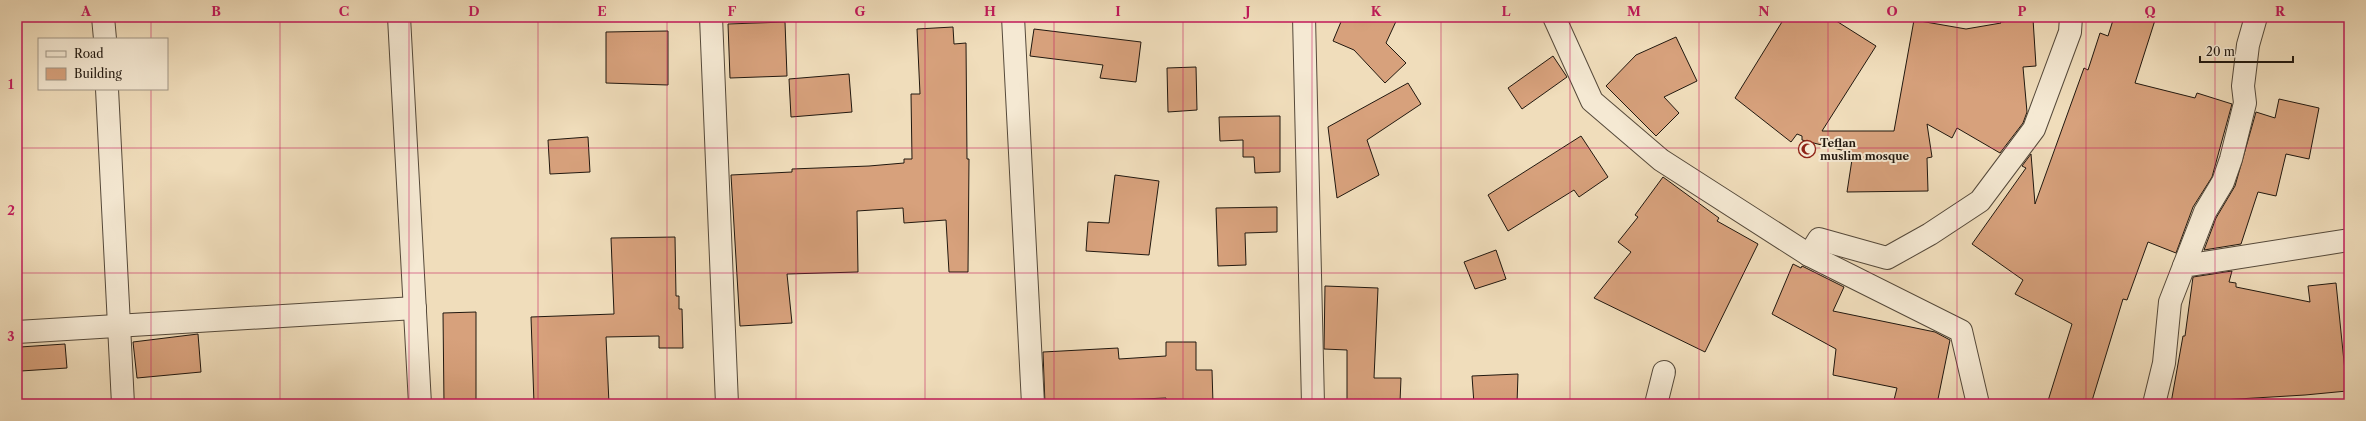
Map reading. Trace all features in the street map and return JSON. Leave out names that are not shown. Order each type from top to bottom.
[{"type":"street","points":[[104,17],[105,38]]},
{"type":"street","points":[[398,17],[420,404]]},
{"type":"street","points":[[711,17],[726,404]]},
{"type":"street","points":[[1013,17],[1033,404]]},
{"type":"street","points":[[1304,17],[1313,404]]},
{"type":"street","points":[[1554,17],[1592,101],[1661,160],[1809,256],[1961,331],[1978,404]]},
{"type":"street","points":[[1809,256],[1819,238],[1887,258],[1930,234],[1980,201],[2034,128],[2070,32],[2071,17]]},
{"type":"street","points":[[2154,404],[2164,363],[2170,302],[2206,212],[2223,182],[2231,159],[2245,103],[2243,86],[2248,45],[2256,17]]},
{"type":"street","points":[[107,90],[123,404]]},
{"type":"street","points":[[2184,266],[2349,240]]},
{"type":"street","points":[[17,332],[415,308]]},
{"type":"street","points":[[1656,404],[1664,372]]},
{"type":"building","points":[[1343,17],[1398,17],[1386,43],[1406,63],[1385,83],[1354,50],[1333,41]]},
{"type":"building","points":[[1785,17],[1830,17],[1876,46],[1822,131],[1894,131],[1914,20],[1966,29],[2001,23],[2000,22],[2033,19],[2036,66],[2023,67],[2027,112],[2023,123],[2000,153],[1957,128],[1952,138],[1927,124],[1932,157],[1927,158],[1928,191],[1847,192],[1853,153],[1802,140],[1802,136],[1797,134],[1791,142],[1735,98]]},
{"type":"building","points":[[2114,17],[2156,17],[2135,83],[2195,98],[2197,93],[2232,104],[2212,177],[2193,207],[2176,253],[2148,242],[2127,300],[2123,299],[2091,404],[2047,404],[2072,324],[2015,294],[2023,280],[1972,244],[2026,168],[2022,166],[2031,154],[2035,204],[2084,68],[2088,70],[2100,33],[2108,36]]},
{"type":"building","points":[[785,22],[787,76],[730,78],[728,24]]},
{"type":"building","points":[[953,27],[954,44],[966,43],[967,159],[969,159],[968,272],[949,272],[946,220],[904,223],[903,208],[857,211],[858,272],[787,274],[792,323],[740,326],[731,175],[792,172],[792,169],[904,163],[904,159],[912,159],[911,94],[920,94],[917,29]]},
{"type":"building","points":[[1034,29],[1141,42],[1136,82],[1100,78],[1103,65],[1030,56]]},
{"type":"building","points":[[668,31],[668,85],[606,83],[606,32]]},
{"type":"building","points":[[1676,37],[1697,81],[1664,97],[1679,113],[1656,136],[1606,86],[1636,55]]},
{"type":"building","points":[[1553,56],[1567,77],[1522,109],[1508,88]]},
{"type":"building","points":[[1196,67],[1197,110],[1168,112],[1167,68]]},
{"type":"building","points":[[849,74],[852,112],[791,117],[789,79]]},
{"type":"building","points":[[1408,83],[1421,104],[1367,140],[1379,175],[1337,198],[1328,127]]},
{"type":"building","points":[[2279,99],[2319,108],[2309,159],[2286,154],[2276,196],[2258,192],[2241,244],[2204,250],[2216,218],[2235,186],[2256,112],[2275,118]]},
{"type":"building","points":[[1280,116],[1280,172],[1255,173],[1254,157],[1243,157],[1243,140],[1220,141],[1219,117]]},
{"type":"building","points":[[1581,136],[1608,177],[1579,197],[1574,190],[1508,231],[1488,195]]},
{"type":"building","points":[[588,137],[590,172],[550,174],[548,140]]},
{"type":"building","points":[[1115,175],[1159,181],[1149,255],[1086,251],[1088,222],[1109,223]]},
{"type":"building","points":[[1663,177],[1719,218],[1717,221],[1758,244],[1705,352],[1594,298],[1631,252],[1618,242],[1638,217],[1635,215]]},
{"type":"building","points":[[1277,207],[1277,232],[1245,233],[1246,265],[1218,266],[1216,208]]},
{"type":"building","points":[[675,237],[676,296],[679,296],[679,309],[682,309],[683,348],[659,348],[659,336],[606,337],[609,404],[534,404],[531,317],[614,314],[611,238]]},
{"type":"building","points":[[1496,250],[1506,279],[1475,289],[1464,262]]},
{"type":"building","points":[[1793,264],[1801,268],[1802,266],[1844,287],[1833,311],[1935,332],[1950,340],[1937,404],[1893,404],[1897,388],[1833,375],[1836,349],[1772,314]]},
{"type":"building","points":[[2232,271],[2229,282],[2236,283],[2236,287],[2310,302],[2308,286],[2336,283],[2347,391],[2171,403],[2183,336],[2185,336],[2193,277]]},
{"type":"building","points":[[1325,286],[1378,288],[1374,378],[1401,378],[1400,402],[1347,401],[1347,350],[1324,349]]},
{"type":"building","points":[[476,312],[476,404],[444,404],[443,313]]},
{"type":"building","points":[[198,334],[201,372],[137,378],[133,342]]},
{"type":"building","points":[[1166,342],[1196,342],[1196,370],[1212,370],[1213,404],[1166,404],[1166,398],[1095,401],[1095,404],[1045,404],[1043,352],[1118,348],[1119,359],[1166,356]]},
{"type":"building","points":[[65,344],[67,368],[21,371],[20,347]]},
{"type":"building","points":[[1518,374],[1517,404],[1474,404],[1472,376]]},
{"type":"place","name":"Teflan muslim mosque","points":[[1807,149]]}]
